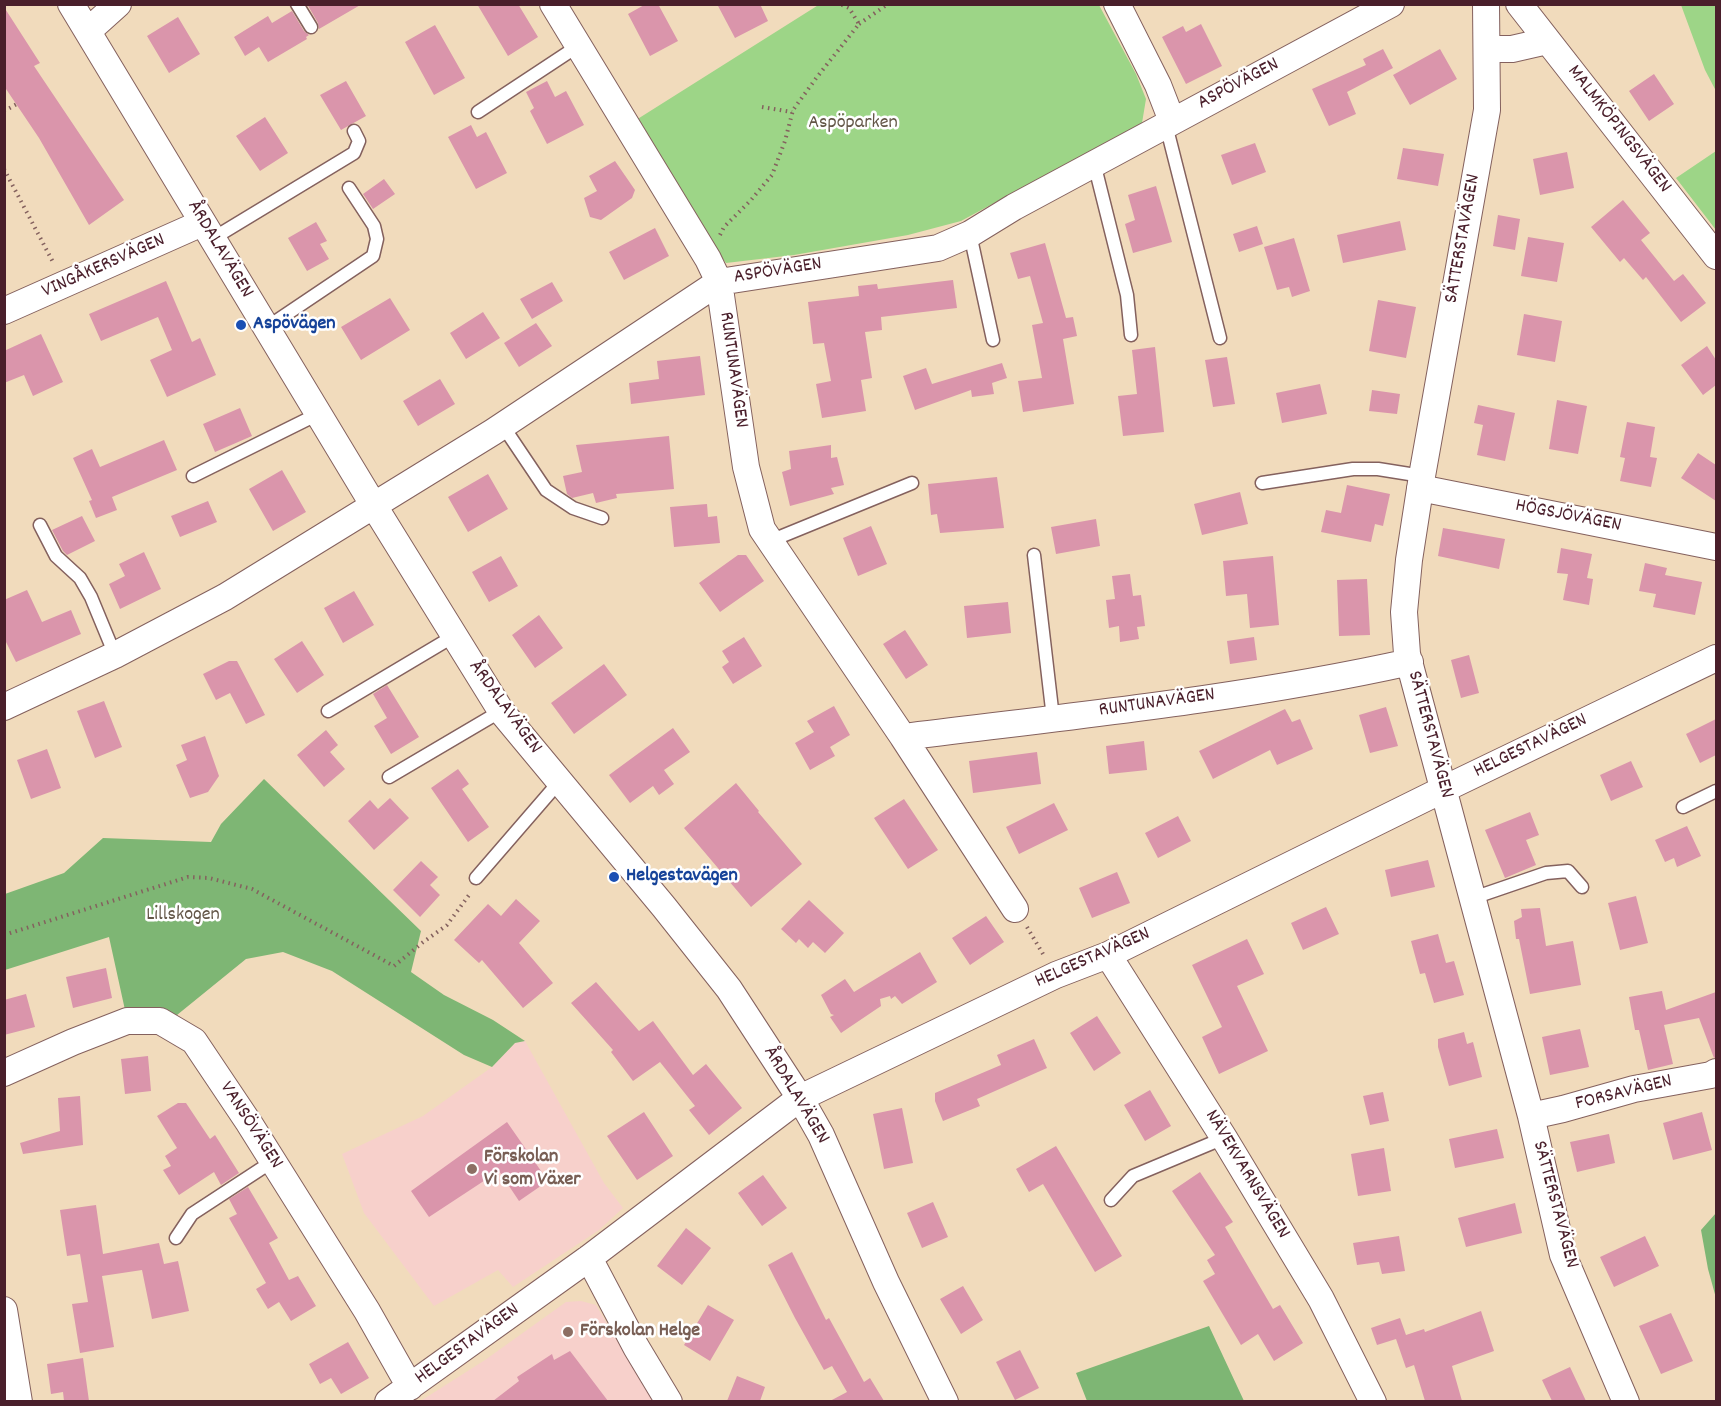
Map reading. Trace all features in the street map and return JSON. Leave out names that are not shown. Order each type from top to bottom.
[{"type":"street","name":"ÅRDALAVÄGEN","points":[[71,4],[318,414],[501,711],[729,989],[800,1098],[821,1135],[885,1282],[945,1401]]},
{"type":"street","points":[[88,31],[118,4]]},
{"type":"street","name":"RUNTUNAVÄGEN","points":[[553,4],[714,270],[746,466],[762,529],[903,737],[1015,909]]},
{"type":"street","points":[[1118,4],[1158,84],[1169,123]]},
{"type":"street","name":"ASPÖVÄGEN","points":[[4,707],[115,656],[225,597],[374,506],[502,426],[714,270],[938,248],[970,234],[1014,207],[1391,4]]},
{"type":"street","name":"SÄTTERSTAVÄGEN","points":[[1486,4],[1487,110],[1409,560],[1404,612],[1407,654],[1531,1116],[1563,1255],[1626,1401]]},
{"type":"street","name":"MALMKÖPINGSVÄGEN","points":[[1519,4],[1716,256]]},
{"type":"street","points":[[1487,50],[1512,49],[1547,41]]},
{"type":"street","name":"VINGÅKERSVÄGEN","points":[[4,311],[65,285],[207,231]]},
{"type":"street","name":"HÖGSJÖVÄGEN","points":[[1421,482],[1716,547]]},
{"type":"street","name":"HELGESTAVÄGEN","points":[[388,1401],[589,1258],[800,1098],[1056,975],[1108,955],[1716,658]]},
{"type":"street","name":"RUNTUNAVÄGEN","points":[[903,737],[1186,702],[1371,671],[1410,662]]},
{"type":"street","name":"NÄVEKVARNSVÄGEN","points":[[1108,955],[1224,1138],[1321,1299],[1373,1401]]},
{"type":"street","name":"VANSÖVÄGEN","points":[[4,1073],[127,1021],[160,1021],[194,1041],[368,1311],[410,1387]]},
{"type":"street","name":"FORSAVÄGEN","points":[[1531,1116],[1634,1089],[1711,1075],[1716,1072]]},
{"type":"street","points":[[589,1258],[636,1347],[669,1401]]},
{"type":"street","points":[[4,1310],[19,1401]]},
{"type":"lane","points":[[297,4],[310,27]]},
{"type":"lane","points":[[478,112],[578,46]]},
{"type":"lane","points":[[1169,123],[1220,338]]},
{"type":"lane","points":[[207,231],[354,153],[359,141],[354,131]]},
{"type":"lane","points":[[1094,164],[1127,295],[1131,335]]},
{"type":"lane","points":[[266,328],[373,256],[377,239],[374,226],[350,189]]},
{"type":"lane","points":[[970,234],[993,340]]},
{"type":"lane","points":[[193,476],[318,414]]},
{"type":"lane","points":[[502,426],[546,490],[573,508],[602,518]]},
{"type":"lane","points":[[1262,483],[1353,469],[1378,469],[1421,482]]},
{"type":"lane","points":[[770,542],[912,483]]},
{"type":"lane","points":[[40,525],[56,556],[80,578],[91,597],[115,656]]},
{"type":"lane","points":[[1034,555],[1053,718]]},
{"type":"lane","points":[[328,711],[454,636]]},
{"type":"lane","points":[[389,777],[501,711]]},
{"type":"lane","points":[[476,878],[559,782]]},
{"type":"lane","points":[[1683,807],[1716,791]]},
{"type":"lane","points":[[1473,898],[1546,873],[1568,872],[1582,887]]},
{"type":"lane","points":[[1111,1200],[1133,1176],[1224,1138]]},
{"type":"lane","points":[[176,1238],[192,1214],[273,1161]]},
{"type":"path","points":[[840,4],[849,8],[859,24]]},
{"type":"path","points":[[714,270],[724,227],[772,175],[785,141],[792,112],[859,24],[888,4]]},
{"type":"path","points":[[4,111],[17,104]]},
{"type":"path","points":[[762,107],[792,112]]},
{"type":"path","points":[[4,169],[65,285]]},
{"type":"path","points":[[4,935],[188,877],[209,878],[252,889],[394,966],[447,925],[468,896],[476,878]]},
{"type":"path","points":[[1015,909],[1056,975]]},
{"type":"shaded area","name":"Förskolan Vi som Växer","points":[[525,1041],[604,1183],[623,1208],[599,1230],[513,1287],[498,1270],[434,1306],[364,1213],[342,1154],[423,1116],[492,1067],[515,1043]]},
{"type":"shaded area","name":"Förskolan Helge","points":[[581,1301],[596,1305],[653,1401],[419,1402],[485,1360],[566,1302]]},
{"type":"green space","name":"Aspöparken","points":[[820,4],[1099,5],[1136,74],[1146,99],[1142,123],[961,221],[908,235],[794,255],[726,263],[706,236],[636,120]]},
{"type":"green space","points":[[1681,5],[1716,5],[1716,91],[1705,70]]},
{"type":"green space","points":[[1716,151],[1716,230],[1676,178]]},
{"type":"green space","name":"Lillskogen","points":[[264,779],[421,931],[411,972],[444,995],[493,1020],[525,1041],[515,1043],[492,1067],[464,1055],[332,971],[283,952],[246,959],[177,1015],[125,1010],[109,937],[5,970],[5,894],[64,873],[103,838],[211,842],[221,824]]},
{"type":"green space","points":[[1716,1213],[1716,1298],[1701,1230]]},
{"type":"green space","points":[[1209,1326],[1244,1401],[1087,1401],[1076,1373]]},
{"type":"building","points":[[307,4],[362,4],[319,29]]},
{"type":"building","points":[[477,4],[518,4],[538,37],[508,56]]},
{"type":"building","points":[[646,4],[658,4],[678,41],[650,56],[628,14]]},
{"type":"building","points":[[717,4],[760,4],[768,21],[735,38]]},
{"type":"building","points":[[4,7],[40,63],[34,66],[124,200],[89,225],[39,138],[4,86]]},
{"type":"building","points":[[292,11],[309,35],[307,39],[268,62],[259,47],[245,56],[234,37],[268,16],[272,23]]},
{"type":"building","points":[[178,17],[200,54],[169,73],[147,36]]},
{"type":"building","points":[[1201,24],[1222,66],[1186,84],[1162,37],[1183,26],[1186,32]]},
{"type":"building","points":[[435,25],[465,78],[434,95],[405,42]]},
{"type":"building","points":[[1383,49],[1393,68],[1347,92],[1356,114],[1329,126],[1312,89],[1366,65],[1363,59]]},
{"type":"building","points":[[1440,49],[1457,79],[1410,105],[1393,75]]},
{"type":"building","points":[[1654,74],[1674,104],[1649,121],[1629,91]]},
{"type":"building","points":[[346,81],[366,116],[341,130],[320,95]]},
{"type":"building","points":[[547,81],[555,97],[566,91],[584,125],[547,144],[530,111],[534,108],[526,92]]},
{"type":"building","points":[[265,117],[288,153],[260,171],[236,136]]},
{"type":"building","points":[[471,125],[477,137],[486,132],[507,173],[476,189],[448,137]]},
{"type":"building","points":[[1255,143],[1266,172],[1232,185],[1221,155]]},
{"type":"building","points":[[1403,148],[1444,154],[1438,186],[1397,179]]},
{"type":"building","points":[[1567,152],[1574,188],[1540,195],[1533,159]]},
{"type":"building","points":[[615,161],[635,190],[632,198],[601,220],[590,217],[584,198],[597,191],[589,176]]},
{"type":"building","points":[[384,179],[395,194],[373,209],[363,194]]},
{"type":"building","points":[[1156,186],[1172,242],[1133,253],[1125,224],[1135,220],[1128,195]]},
{"type":"building","points":[[1623,200],[1650,233],[1641,240],[1674,281],[1683,274],[1706,303],[1681,322],[1646,277],[1643,280],[1624,258],[1620,262],[1591,227]]},
{"type":"building","points":[[1498,215],[1520,219],[1515,250],[1493,246]]},
{"type":"building","points":[[1400,221],[1406,250],[1343,263],[1337,235]]},
{"type":"building","points":[[316,222],[327,241],[320,244],[329,259],[307,271],[288,238]]},
{"type":"building","points":[[1257,226],[1263,244],[1239,252],[1233,234]]},
{"type":"building","points":[[655,228],[669,256],[624,280],[609,252]]},
{"type":"building","points":[[1528,237],[1564,243],[1557,282],[1521,276]]},
{"type":"building","points":[[1294,238],[1310,291],[1292,297],[1289,287],[1277,290],[1264,247]]},
{"type":"building","points":[[1045,243],[1066,318],[1073,317],[1077,336],[1063,339],[1074,404],[1023,412],[1018,381],[1042,378],[1032,325],[1043,323],[1030,276],[1018,279],[1010,253]]},
{"type":"building","points":[[953,280],[957,308],[881,317],[882,330],[865,332],[872,378],[861,380],[866,411],[822,418],[816,384],[831,381],[824,343],[813,344],[808,302],[859,296],[858,286],[877,284],[878,289]]},
{"type":"building","points":[[166,281],[192,342],[200,338],[216,375],[167,397],[150,360],[172,350],[158,317],[101,341],[89,314]]},
{"type":"building","points":[[552,282],[563,301],[532,319],[520,299]]},
{"type":"building","points":[[390,298],[410,330],[361,360],[341,327]]},
{"type":"building","points":[[1378,300],[1416,307],[1406,358],[1369,351]]},
{"type":"building","points":[[483,312],[500,338],[466,359],[450,333]]},
{"type":"building","points":[[1524,314],[1562,321],[1555,362],[1517,355]]},
{"type":"building","points":[[536,323],[552,346],[519,367],[504,343]]},
{"type":"building","points":[[41,334],[63,382],[33,396],[24,375],[4,383],[4,351]]},
{"type":"building","points":[[1707,346],[1716,360],[1716,385],[1703,395],[1681,365]]},
{"type":"building","points":[[1155,347],[1164,432],[1123,436],[1118,396],[1137,394],[1132,350]]},
{"type":"building","points":[[700,356],[705,395],[631,404],[629,383],[659,379],[657,361]]},
{"type":"building","points":[[1227,357],[1235,404],[1213,407],[1205,360]]},
{"type":"building","points":[[1002,363],[1007,378],[992,383],[994,394],[972,397],[971,390],[915,410],[903,376],[926,368],[932,384]]},
{"type":"building","points":[[440,379],[455,404],[418,426],[403,401]]},
{"type":"building","points":[[1320,384],[1327,414],[1282,423],[1276,393]]},
{"type":"building","points":[[1372,390],[1400,394],[1397,414],[1369,411]]},
{"type":"building","points":[[1557,400],[1587,406],[1578,454],[1549,449]]},
{"type":"building","points":[[1478,405],[1515,413],[1505,461],[1477,455],[1483,425],[1474,423]]},
{"type":"building","points":[[240,408],[252,436],[215,452],[203,424]]},
{"type":"building","points":[[1627,422],[1655,427],[1650,457],[1657,458],[1651,487],[1620,481],[1625,458],[1620,457]]},
{"type":"building","points":[[669,436],[674,489],[616,494],[617,498],[596,503],[593,493],[572,498],[567,494],[563,476],[582,472],[576,445]]},
{"type":"building","points":[[164,440],[177,470],[112,497],[117,510],[96,518],[89,501],[92,500],[73,458],[92,449],[100,467]]},
{"type":"building","points":[[831,445],[831,458],[837,457],[844,485],[831,488],[834,494],[790,506],[782,472],[791,469],[789,451]]},
{"type":"building","points":[[1698,453],[1716,465],[1716,501],[1681,478]]},
{"type":"building","points":[[282,470],[306,512],[273,531],[249,489]]},
{"type":"building","points":[[488,474],[508,509],[468,532],[448,497]]},
{"type":"building","points":[[997,477],[1004,528],[940,533],[937,514],[931,515],[928,484]]},
{"type":"building","points":[[1347,485],[1390,494],[1383,526],[1375,524],[1371,542],[1321,532],[1326,510],[1341,513]]},
{"type":"building","points":[[1240,492],[1248,524],[1202,535],[1194,504]]},
{"type":"building","points":[[208,501],[217,522],[180,537],[171,516]]},
{"type":"building","points":[[707,504],[708,517],[717,516],[720,543],[674,547],[670,507]]},
{"type":"building","points":[[82,516],[95,541],[67,555],[52,530]]},
{"type":"building","points":[[1096,519],[1100,546],[1056,554],[1051,527]]},
{"type":"building","points":[[871,526],[887,564],[858,576],[843,538]]},
{"type":"building","points":[[1443,528],[1505,539],[1499,569],[1438,556]]},
{"type":"building","points":[[1561,548],[1592,554],[1587,578],[1593,579],[1589,605],[1563,600],[1568,574],[1557,573]]},
{"type":"building","points":[[144,552],[161,589],[120,609],[109,584],[125,576],[119,564]]},
{"type":"building","points":[[738,555],[746,555],[764,581],[720,612],[699,583]]},
{"type":"building","points":[[501,556],[518,586],[489,602],[472,572]]},
{"type":"building","points":[[1273,556],[1279,625],[1250,628],[1247,594],[1226,596],[1223,561]]},
{"type":"building","points":[[1645,563],[1667,568],[1665,575],[1702,582],[1695,615],[1653,607],[1656,594],[1639,591]]},
{"type":"building","points":[[1130,574],[1133,596],[1141,595],[1145,626],[1137,627],[1139,639],[1120,642],[1119,626],[1109,628],[1106,600],[1115,599],[1112,576]]},
{"type":"building","points":[[1367,579],[1370,635],[1339,636],[1337,580]]},
{"type":"building","points":[[27,590],[42,622],[71,610],[81,634],[16,662],[4,638],[4,600]]},
{"type":"building","points":[[354,591],[374,625],[343,643],[324,608]]},
{"type":"building","points":[[1008,602],[1011,633],[967,638],[964,606]]},
{"type":"building","points":[[539,615],[563,648],[535,668],[512,635]]},
{"type":"building","points":[[905,630],[928,665],[906,679],[883,644]]},
{"type":"building","points":[[744,637],[762,666],[733,684],[722,667],[729,662],[722,651]]},
{"type":"building","points":[[1254,637],[1257,660],[1230,664],[1227,641]]},
{"type":"building","points":[[302,641],[324,675],[297,693],[274,659]]},
{"type":"building","points":[[1469,655],[1479,693],[1461,698],[1451,660]]},
{"type":"building","points":[[229,661],[237,661],[265,715],[246,724],[230,693],[216,700],[203,674]]},
{"type":"building","points":[[604,664],[627,695],[574,734],[551,703]]},
{"type":"building","points":[[387,685],[419,737],[391,754],[374,726],[387,718],[373,694]]},
{"type":"building","points":[[104,701],[122,747],[95,758],[77,711]]},
{"type":"building","points":[[834,706],[850,735],[830,747],[835,756],[810,770],[795,743],[814,732],[807,721]]},
{"type":"building","points":[[1386,707],[1398,746],[1370,753],[1359,715]]},
{"type":"building","points":[[1285,709],[1292,722],[1300,719],[1313,749],[1277,765],[1270,750],[1213,779],[1199,751]]},
{"type":"building","points":[[1716,719],[1716,755],[1700,763],[1686,734]]},
{"type":"building","points":[[673,728],[690,752],[664,770],[674,784],[659,795],[653,786],[630,803],[609,775]]},
{"type":"building","points":[[326,730],[338,745],[330,752],[345,769],[324,787],[297,755]]},
{"type":"building","points":[[205,736],[219,776],[208,792],[190,798],[176,765],[187,760],[181,745]]},
{"type":"building","points":[[1144,741],[1147,770],[1109,774],[1106,746]]},
{"type":"building","points":[[47,749],[61,788],[31,799],[17,760]]},
{"type":"building","points":[[1037,752],[1041,784],[973,793],[969,761]]},
{"type":"building","points":[[1631,761],[1643,787],[1611,801],[1600,775]]},
{"type":"building","points":[[458,769],[469,784],[462,789],[489,827],[468,842],[431,788]]},
{"type":"building","points":[[736,783],[802,864],[751,907],[684,828]]},
{"type":"building","points":[[390,798],[409,818],[374,850],[348,821],[370,800],[378,809]]},
{"type":"building","points":[[904,799],[938,850],[908,869],[874,818]]},
{"type":"building","points":[[1054,803],[1068,830],[1019,854],[1006,827]]},
{"type":"building","points":[[1530,812],[1539,835],[1526,840],[1536,865],[1505,878],[1485,830]]},
{"type":"building","points":[[1178,816],[1191,841],[1158,858],[1145,833]]},
{"type":"building","points":[[1687,826],[1701,856],[1677,867],[1674,858],[1665,862],[1655,840]]},
{"type":"building","points":[[1428,860],[1435,887],[1391,897],[1385,870]]},
{"type":"building","points":[[421,861],[438,877],[430,885],[440,895],[420,917],[393,890]]},
{"type":"building","points":[[1117,872],[1130,903],[1092,918],[1079,888]]},
{"type":"building","points":[[1636,896],[1648,943],[1620,950],[1608,903]]},
{"type":"building","points":[[516,899],[540,921],[519,943],[553,983],[523,1008],[482,960],[479,963],[454,940],[488,904],[501,916]]},
{"type":"building","points":[[809,900],[844,933],[825,953],[813,942],[808,948],[799,939],[796,943],[781,929]]},
{"type":"building","points":[[1326,907],[1339,934],[1303,950],[1291,923]]},
{"type":"building","points":[[1540,908],[1546,946],[1573,941],[1581,985],[1530,994],[1519,939],[1516,939],[1514,921],[1522,917],[1521,909]]},
{"type":"building","points":[[986,916],[1004,942],[970,965],[952,938]]},
{"type":"building","points":[[1438,934],[1446,963],[1454,961],[1464,995],[1434,1003],[1425,973],[1420,974],[1411,941]]},
{"type":"building","points":[[1247,939],[1264,974],[1237,986],[1268,1051],[1219,1074],[1202,1037],[1222,1027],[1192,965]]},
{"type":"building","points":[[920,952],[937,982],[902,1004],[895,996],[891,999],[890,996],[880,999],[881,1006],[841,1033],[830,1017],[834,1015],[831,1014],[821,995],[845,979],[854,992]]},
{"type":"building","points":[[106,968],[112,998],[73,1008],[66,977]]},
{"type":"building","points":[[596,982],[639,1031],[653,1021],[693,1075],[706,1064],[742,1108],[709,1135],[689,1110],[695,1106],[660,1062],[633,1081],[611,1052],[613,1050],[571,1003]]},
{"type":"building","points":[[1662,991],[1666,1010],[1716,992],[1716,1057],[1714,1058],[1699,1018],[1664,1025],[1673,1064],[1648,1070],[1639,1030],[1635,1030],[1629,997]]},
{"type":"building","points":[[26,994],[35,1027],[4,1035],[4,1000]]},
{"type":"building","points":[[1097,1016],[1121,1053],[1094,1071],[1070,1033]]},
{"type":"building","points":[[1580,1029],[1589,1067],[1550,1075],[1542,1037]]},
{"type":"building","points":[[1464,1032],[1467,1044],[1473,1042],[1482,1077],[1449,1086],[1438,1047],[1438,1039]]},
{"type":"building","points":[[1034,1039],[1047,1068],[977,1099],[980,1106],[943,1121],[935,1101],[935,1093],[1001,1065],[997,1055]]},
{"type":"building","points":[[148,1056],[151,1091],[125,1094],[121,1059]]},
{"type":"building","points":[[1150,1090],[1171,1126],[1145,1141],[1124,1105]]},
{"type":"building","points":[[1383,1092],[1389,1121],[1370,1125],[1363,1096]]},
{"type":"building","points":[[80,1096],[83,1145],[23,1154],[20,1143],[60,1131],[58,1098]]},
{"type":"building","points":[[178,1103],[186,1103],[210,1139],[215,1135],[239,1173],[221,1185],[214,1172],[179,1195],[163,1170],[171,1166],[165,1156],[177,1148],[157,1116]]},
{"type":"building","points":[[902,1108],[913,1163],[884,1169],[873,1114]]},
{"type":"building","points":[[644,1112],[673,1156],[637,1180],[607,1136]]},
{"type":"building","points":[[1702,1112],[1712,1150],[1673,1160],[1663,1123]]},
{"type":"building","points":[[507,1122],[548,1181],[519,1201],[499,1171],[429,1217],[411,1191]]},
{"type":"building","points":[[1497,1129],[1504,1158],[1455,1168],[1449,1139]]},
{"type":"building","points":[[1609,1134],[1615,1163],[1577,1172],[1570,1142]]},
{"type":"building","points":[[1056,1146],[1122,1256],[1095,1272],[1043,1184],[1029,1192],[1016,1169]]},
{"type":"building","points":[[1384,1148],[1391,1191],[1358,1196],[1351,1154]]},
{"type":"building","points":[[1200,1172],[1233,1222],[1225,1227],[1273,1309],[1280,1305],[1303,1343],[1274,1361],[1258,1334],[1241,1345],[1203,1281],[1215,1274],[1207,1260],[1215,1255],[1172,1191]]},
{"type":"building","points":[[763,1175],[787,1208],[762,1226],[738,1193]]},
{"type":"building","points":[[248,1187],[278,1238],[269,1243],[289,1280],[298,1276],[316,1306],[291,1321],[279,1302],[268,1309],[256,1289],[266,1283],[229,1218],[237,1214],[229,1199]]},
{"type":"building","points":[[933,1202],[948,1237],[922,1248],[907,1213]]},
{"type":"building","points":[[1515,1203],[1522,1233],[1466,1247],[1458,1218]]},
{"type":"building","points":[[96,1205],[103,1254],[159,1243],[164,1264],[178,1261],[189,1311],[152,1319],[142,1270],[102,1276],[114,1347],[80,1353],[72,1304],[88,1302],[80,1254],[67,1256],[60,1210]]},
{"type":"building","points":[[686,1228],[711,1248],[682,1285],[657,1266]]},
{"type":"building","points":[[1399,1236],[1405,1271],[1382,1274],[1379,1262],[1357,1265],[1353,1243]]},
{"type":"building","points":[[1645,1236],[1659,1266],[1614,1287],[1600,1257]]},
{"type":"building","points":[[792,1252],[826,1320],[829,1318],[864,1382],[870,1378],[884,1401],[830,1401],[847,1392],[832,1366],[824,1370],[768,1265]]},
{"type":"building","points":[[963,1286],[983,1320],[961,1334],[940,1299]]},
{"type":"building","points":[[708,1305],[734,1320],[710,1361],[684,1345]]},
{"type":"building","points":[[1481,1311],[1494,1351],[1452,1366],[1462,1401],[1425,1401],[1414,1365],[1406,1368],[1396,1339],[1377,1345],[1371,1328],[1400,1318],[1406,1335],[1424,1329],[1425,1332]]},
{"type":"building","points":[[1671,1313],[1693,1361],[1661,1374],[1639,1326]]},
{"type":"building","points":[[348,1342],[369,1378],[341,1394],[331,1378],[320,1384],[309,1364]]},
{"type":"building","points":[[1020,1350],[1039,1388],[1015,1400],[996,1362]]},
{"type":"building","points":[[570,1351],[608,1401],[493,1401],[519,1381],[517,1377],[552,1354],[554,1360]]},
{"type":"building","points":[[83,1358],[89,1401],[64,1401],[63,1392],[51,1394],[47,1364]]},
{"type":"building","points":[[1570,1367],[1586,1401],[1552,1401],[1542,1380]]},
{"type":"building","points":[[737,1376],[765,1387],[760,1401],[727,1401]]},
{"type":"place","name":"Aspövägen","points":[[241,325]]},
{"type":"place","name":"Helgestavägen","points":[[614,877]]},
{"type":"place","name":"Förskolan Vi som Växer","points":[[472,1169]]},
{"type":"place","name":"Förskolan Helge","points":[[568,1332]]}]
